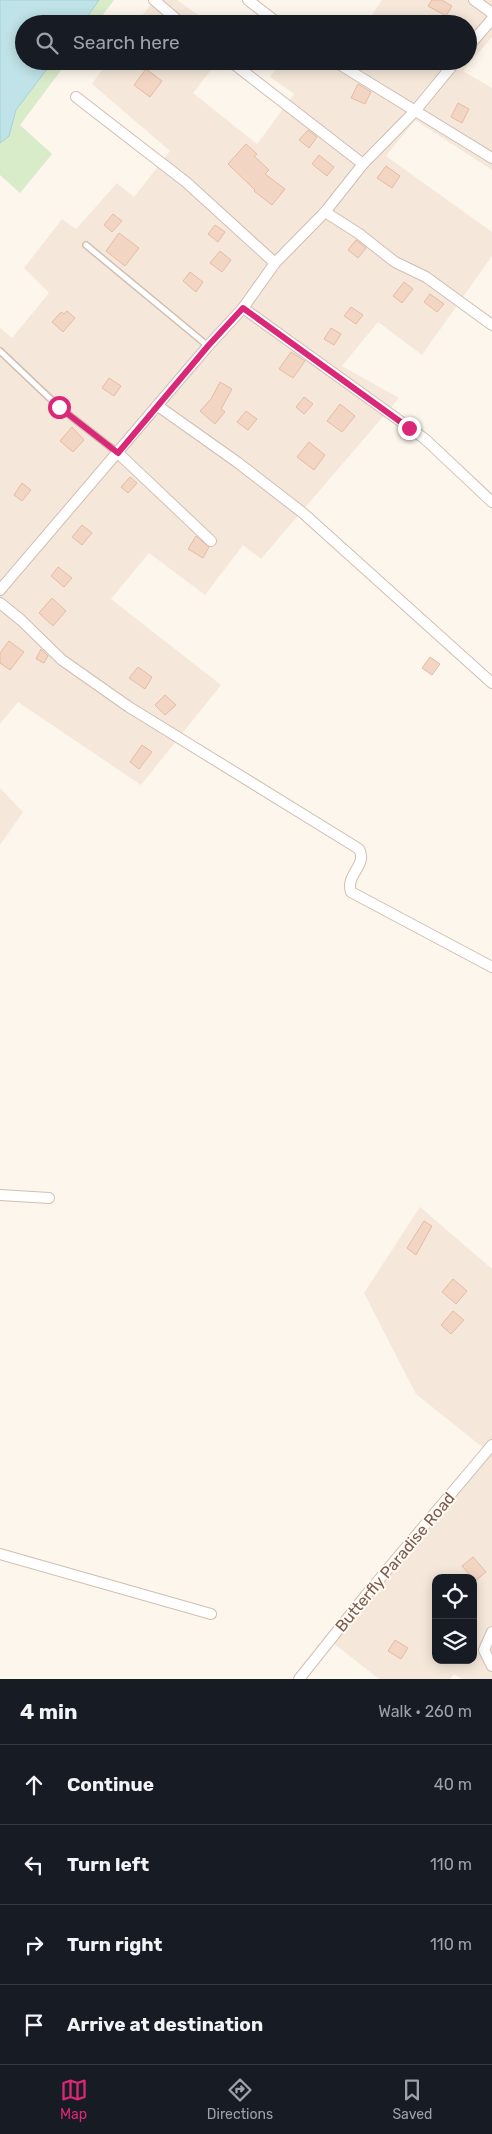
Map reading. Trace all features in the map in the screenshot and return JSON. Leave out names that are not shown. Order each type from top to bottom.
[{"type":"street","points":[[154,0],[172,15]]},
{"type":"street","points":[[248,0],[268,15]]},
{"type":"street","points":[[474,0],[492,13]]},
{"type":"street","points":[[477,36],[492,19]]},
{"type":"street","points":[[242,70],[363,164]]},
{"type":"street","points":[[349,70],[492,158]]},
{"type":"street","points":[[0,590],[208,346],[243,308],[275,264],[325,212],[363,164],[415,111],[449,70]]},
{"type":"street","points":[[76,97],[186,182],[275,264]]},
{"type":"street","points":[[325,212],[358,233],[395,262],[426,277],[492,325]]},
{"type":"street","points":[[243,308],[425,439],[492,502]]},
{"type":"street","points":[[158,406],[237,462],[303,513],[492,683]]},
{"type":"street","points":[[118,453],[211,541]]},
{"type":"street","points":[[0,603],[21,620],[62,660],[129,708],[359,849],[362,854],[361,861],[350,880],[348,886],[350,892],[492,967]]},
{"type":"street","points":[[0,1196],[49,1198]]},
{"type":"street","name":"Butterfly Paradise Road","points":[[299,1679],[366,1595],[492,1445]]},
{"type":"street","points":[[0,1554],[211,1614]]},
{"type":"street","points":[[492,1632],[484,1650],[492,1666]]},
{"type":"lane","points":[[86,245],[208,346]]},
{"type":"lane","points":[[0,351],[59,407],[118,453]]},
{"type":"shaded area","points":[[154,0],[177,0],[198,15],[143,15]]},
{"type":"shaded area","points":[[382,0],[492,0],[492,37],[477,55],[477,15],[372,15]]},
{"type":"shaded area","points":[[102,70],[211,70],[193,93],[257,144],[294,94],[270,77],[275,70],[464,70],[492,88],[492,170],[415,120],[386,156],[492,232],[492,256],[422,355],[378,322],[342,366],[399,398],[261,559],[243,545],[205,595],[149,553],[111,599],[221,685],[141,785],[18,702],[0,724],[0,328],[12,338],[49,293],[24,268],[62,219],[76,229],[117,183],[134,197],[170,151],[92,84]]},
{"type":"shaded area","points":[[0,788],[23,812],[0,845]]},
{"type":"shaded area","points":[[420,1207],[492,1269],[492,1679],[462,1679],[454,1674],[450,1679],[379,1679],[328,1639],[486,1450],[416,1394],[364,1293]]},
{"type":"green space","points":[[0,0],[114,0],[103,15],[15,15],[15,70],[61,70],[20,125],[52,154],[20,193],[0,175]]},
{"type":"water","points":[[0,0],[99,0],[88,15],[15,15],[15,70],[46,70],[16,110],[9,136],[0,143]]},
{"type":"building","points":[[432,0],[442,0],[452,6],[447,15],[444,15],[428,6]]},
{"type":"building","points":[[145,70],[162,81],[150,97],[134,85]]},
{"type":"building","points":[[358,84],[371,92],[365,104],[351,98]]},
{"type":"building","points":[[458,103],[469,109],[462,123],[451,117]]},
{"type":"building","points":[[308,130],[317,137],[309,148],[299,140]]},
{"type":"building","points":[[246,144],[257,154],[254,156],[269,170],[265,174],[285,189],[272,205],[254,191],[228,164]]},
{"type":"building","points":[[319,155],[334,167],[327,176],[312,164]]},
{"type":"building","points":[[386,166],[400,176],[392,188],[377,178]]},
{"type":"building","points":[[113,214],[122,221],[112,232],[104,225]]},
{"type":"building","points":[[215,225],[225,232],[218,242],[208,234]]},
{"type":"building","points":[[119,233],[139,248],[125,266],[106,251]]},
{"type":"building","points":[[356,240],[366,248],[358,258],[348,250]]},
{"type":"building","points":[[220,251],[231,260],[222,272],[210,263]]},
{"type":"building","points":[[190,272],[203,282],[196,292],[183,281]]},
{"type":"building","points":[[404,282],[413,289],[402,303],[393,296]]},
{"type":"building","points":[[430,294],[444,304],[437,312],[424,302]]},
{"type":"building","points":[[351,307],[363,315],[356,324],[344,316]]},
{"type":"building","points":[[67,311],[75,318],[63,332],[52,322],[61,312],[64,314]]},
{"type":"building","points":[[331,328],[341,334],[334,345],[324,339]]},
{"type":"building","points":[[291,352],[305,361],[293,378],[279,369]]},
{"type":"building","points":[[109,378],[121,386],[114,396],[102,388]]},
{"type":"building","points":[[220,382],[232,389],[221,409],[225,412],[215,424],[200,411],[211,399]]},
{"type":"building","points":[[304,397],[313,404],[304,414],[296,407]]},
{"type":"building","points":[[340,404],[355,416],[342,432],[327,421]]},
{"type":"building","points":[[246,411],[257,419],[248,430],[237,422]]},
{"type":"building","points":[[72,427],[84,440],[73,452],[60,441]]},
{"type":"building","points":[[309,442],[325,455],[314,470],[297,457]]},
{"type":"building","points":[[130,477],[137,483],[128,493],[121,487]]},
{"type":"building","points":[[22,483],[31,490],[22,501],[14,495]]},
{"type":"building","points":[[82,525],[92,533],[82,545],[72,537]]},
{"type":"building","points":[[196,536],[209,547],[203,558],[188,549]]},
{"type":"building","points":[[58,567],[72,578],[64,587],[51,576]]},
{"type":"building","points":[[52,598],[66,611],[53,626],[39,613]]},
{"type":"building","points":[[9,641],[24,652],[10,670],[0,663],[0,653]]},
{"type":"building","points":[[41,649],[48,656],[44,663],[36,659]]},
{"type":"building","points":[[430,657],[440,664],[432,675],[422,668]]},
{"type":"building","points":[[138,667],[152,677],[145,689],[129,678]]},
{"type":"building","points":[[165,695],[176,705],[165,715],[155,705]]},
{"type":"building","points":[[142,745],[152,752],[139,769],[130,762]]},
{"type":"building","points":[[424,1221],[432,1226],[416,1255],[407,1248]]},
{"type":"building","points":[[453,1279],[467,1291],[456,1304],[442,1292]]},
{"type":"building","points":[[453,1311],[464,1320],[451,1334],[441,1325]]},
{"type":"building","points":[[473,1557],[486,1572],[477,1579],[477,1574],[469,1574],[462,1566]]},
{"type":"building","points":[[395,1640],[408,1648],[401,1659],[388,1651]]},
{"type":"route","points":[[59,407],[118,453],[208,346],[243,308],[409,428]]}]
